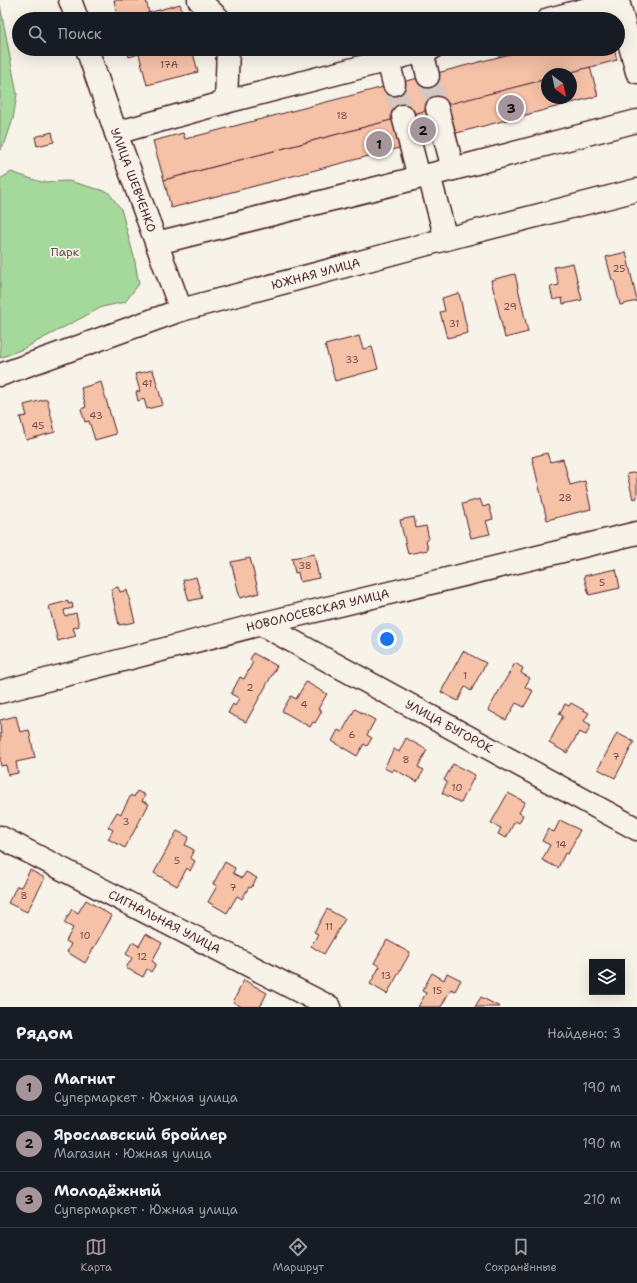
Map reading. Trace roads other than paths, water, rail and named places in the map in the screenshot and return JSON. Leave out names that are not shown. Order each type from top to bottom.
[{"type":"street","points":[[70,0],[74,12]]},
{"type":"street","points":[[199,0],[212,12]]},
{"type":"street","points":[[576,12],[618,1],[621,12]]},
{"type":"street","points":[[625,27],[637,72]]},
{"type":"street","name":"УЛИЦА ШЕВЧЕНКО","points":[[89,56],[181,310]]},
{"type":"street","points":[[226,102],[228,56]]},
{"type":"street","points":[[116,133],[226,102],[404,56]]},
{"type":"street","points":[[427,56],[428,76]]},
{"type":"street","points":[[388,60],[394,84]]},
{"type":"street","points":[[437,108],[453,169]]},
{"type":"street","points":[[403,116],[446,239]]},
{"type":"street","points":[[157,243],[637,122]]},
{"type":"street","name":"ЮЖНАЯ УЛИЦА","points":[[0,375],[181,310],[446,239],[637,190]]},
{"type":"street","name":"НОВОЛОСЕВСКАЯ УЛИЦА","points":[[0,692],[261,624],[637,533]]},
{"type":"street","name":"УЛИЦА БУГОРОК","points":[[261,624],[637,829]]},
{"type":"street","name":"СИГНАЛЬНАЯ УЛИЦА","points":[[0,837],[330,1007]]},
{"type":"tunnel","points":[[428,76],[437,108]]},
{"type":"tunnel","points":[[394,84],[403,116]]},
{"type":"place","name":"Молодёжный","points":[[511,108]]},
{"type":"place","name":"Ярославский бройлер","points":[[423,130]]},
{"type":"place","name":"Магнит","points":[[379,144]]},
{"type":"park label","name":"Парк","points":[[65,252]]}]
